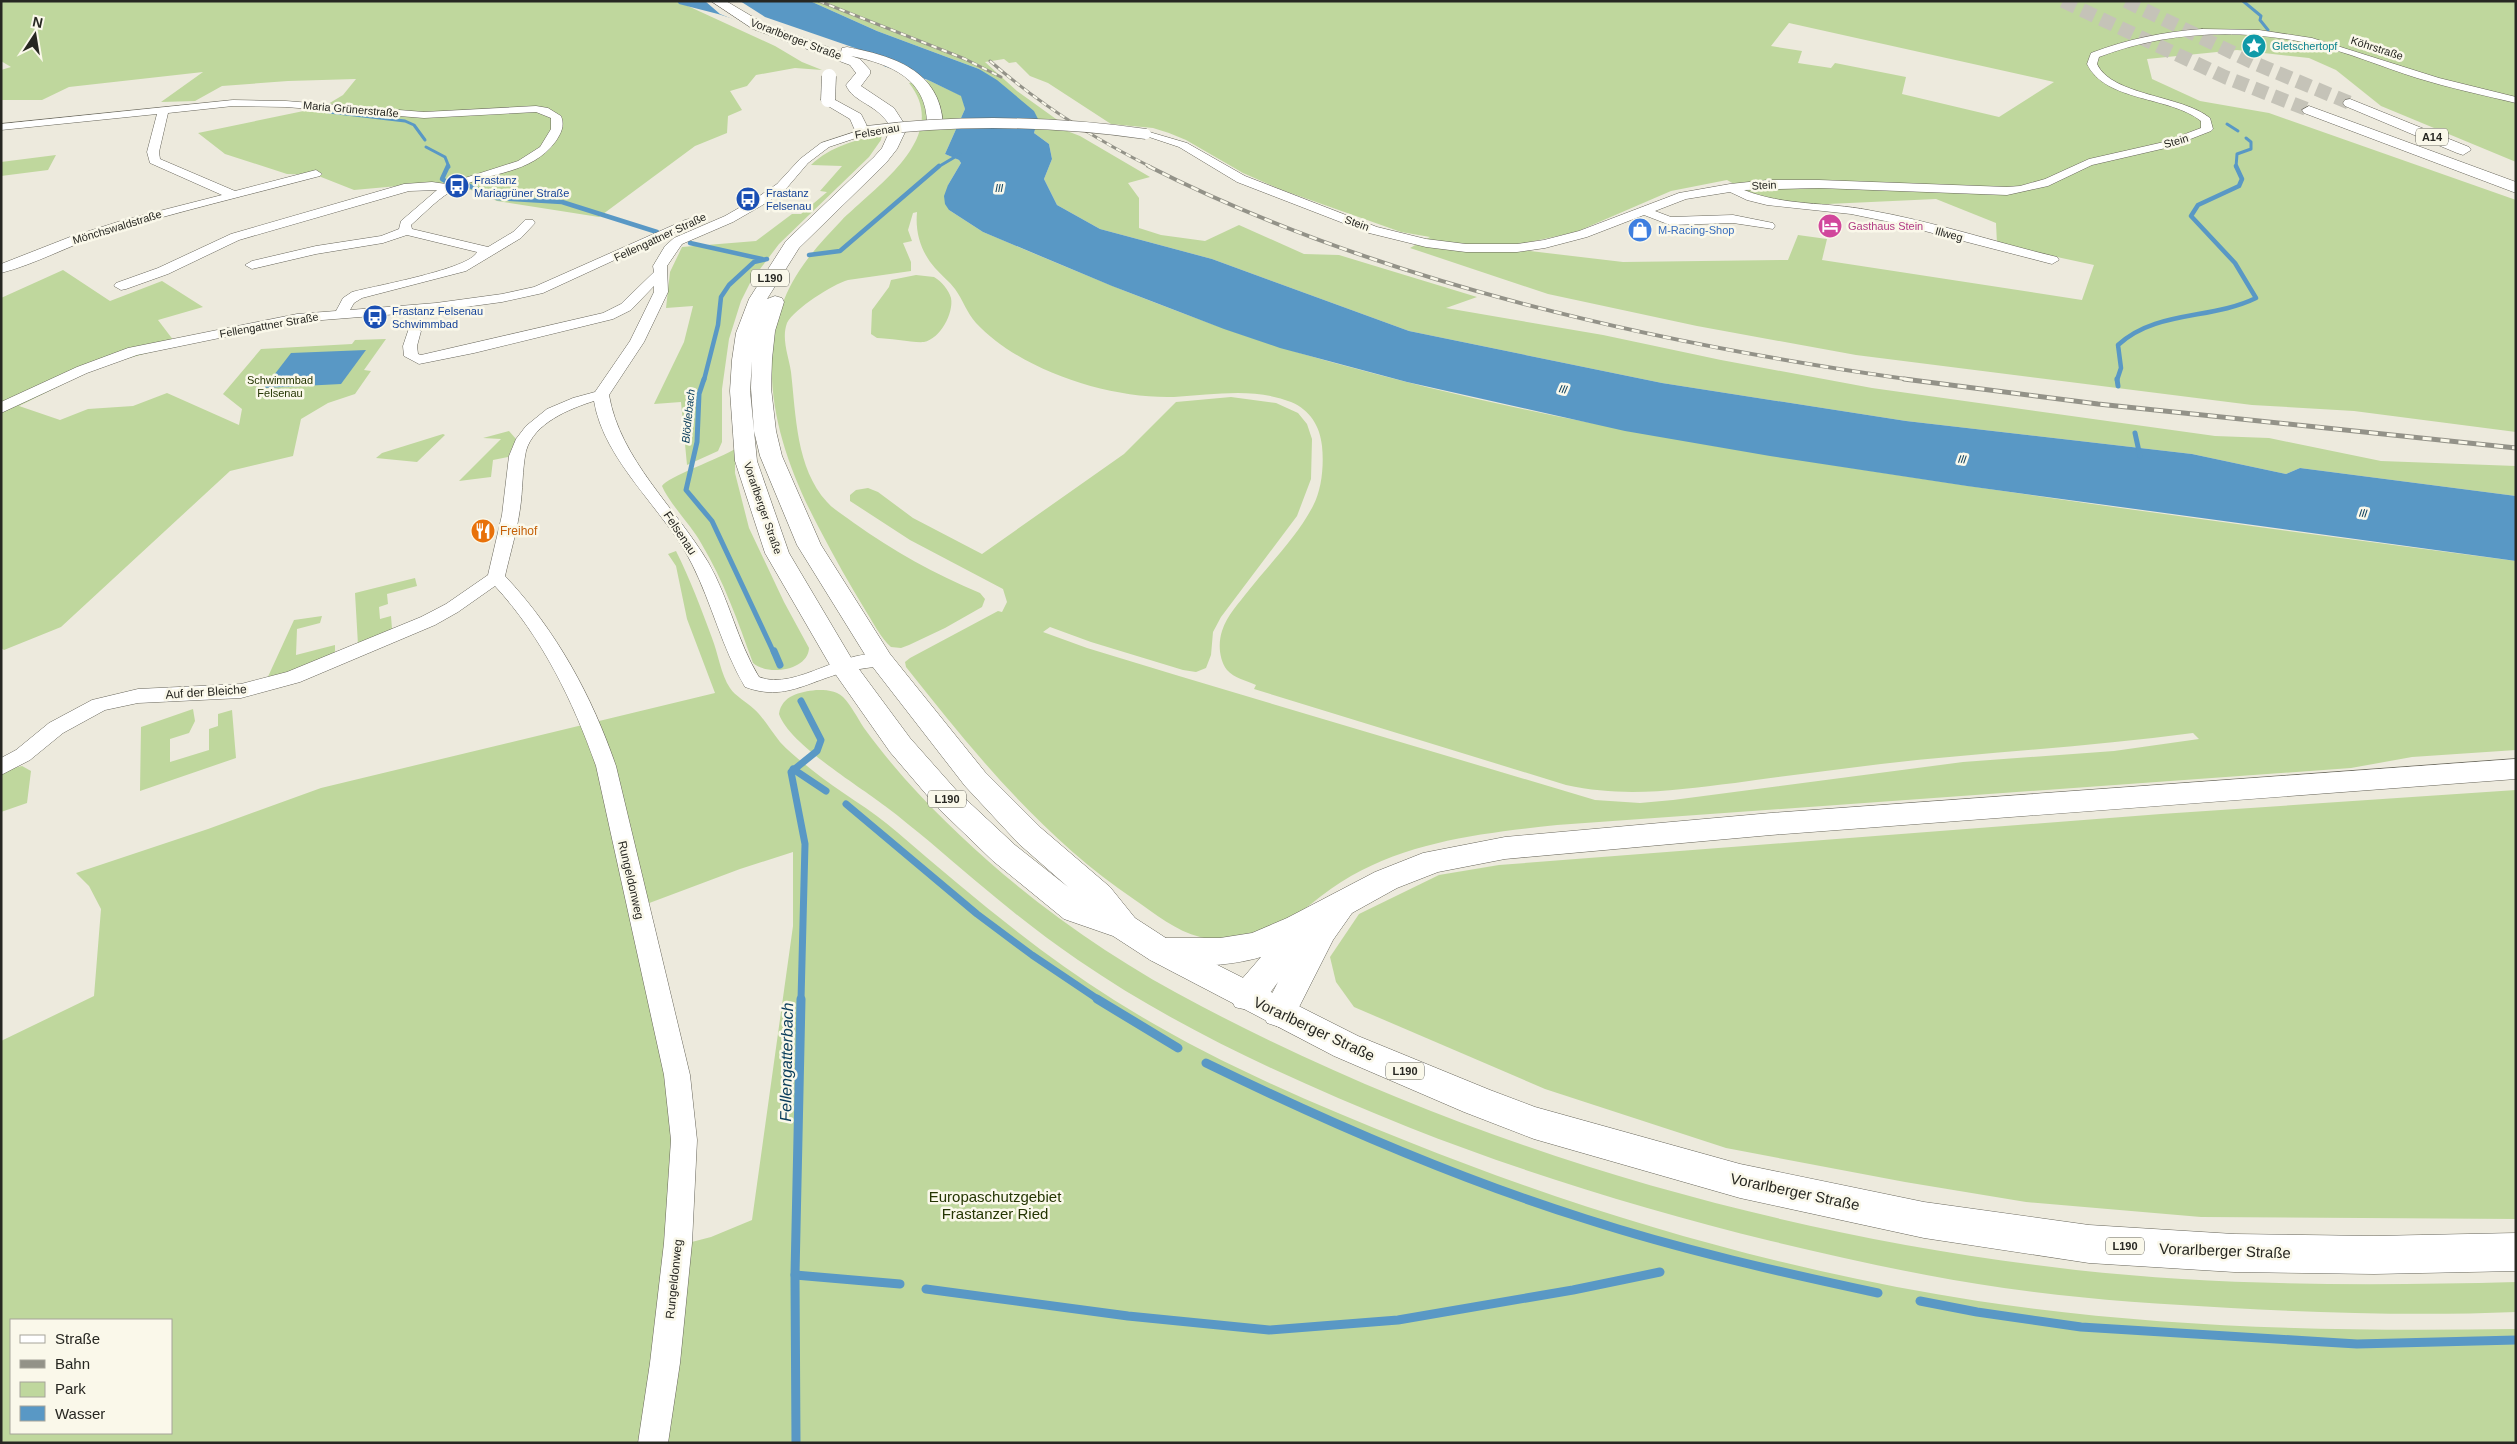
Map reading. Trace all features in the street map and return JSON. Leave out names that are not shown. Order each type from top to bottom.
[{"type":"main road","name":"Vorarlberger Straße","points":[[717,1],[742,17],[776,33],[855,62],[864,70],[866,87],[892,114],[899,128],[889,149],[880,160],[792,246],[763,289],[744,338],[740,391],[746,461],[778,554],[843,666],[900,746],[947,799],[1004,853],[1075,910],[1124,927],[1161,952],[1346,1046],[1534,1123],[1652,1158],[1740,1181],[1924,1220],[2089,1244],[2224,1252],[2374,1255],[2516,1252]]},
{"type":"main road","name":"Vorarlberger Straße","points":[[731,1],[752,15],[866,59],[878,70],[866,87]]},
{"type":"main road","points":[[804,44],[824,56],[830,66],[828,88],[833,105],[854,115],[865,132]]},
{"type":"main road","points":[[846,51],[860,53],[894,66],[923,82],[932,96],[935,124]]},
{"type":"main road","name":"Vorarlberger Straße","points":[[866,87],[905,107],[914,128],[903,150],[882,174],[808,247],[780,290],[765,331],[762,359],[763,410],[771,456],[809,545],[881,660],[975,779],[1030,836],[1099,896],[1124,927]]},
{"type":"main road","points":[[828,88],[866,87]]},
{"type":"main road","name":"A14","points":[[2350,103],[2477,155]]},
{"type":"main road","name":"A14","points":[[2309,110],[2516,190]]},
{"type":"main road","points":[[1161,952],[1220,951],[1256,945],[1298,927],[1386,880],[1434,861],[1504,848],[1722,828],[2516,769]]},
{"type":"main road","points":[[1279,1013],[1322,931],[1341,904]]},
{"type":"main road","points":[[1247,997],[1289,946],[1298,927]]},
{"type":"street","name":"Köhrstraße","points":[[2140,40],[2220,32],[2283,36],[2349,51],[2435,80],[2516,100]]},
{"type":"street","name":"Stein","points":[[1146,134],[1183,145],[1222,170],[1373,230],[1426,243],[1491,249],[1545,244],[1583,234],[1683,196],[1730,188],[1768,184],[1819,184],[2008,191],[2026,189],[2055,179],[2094,161],[2182,139],[2207,129],[2206,120],[2200,115],[2117,85],[2097,74],[2092,65],[2095,55],[2140,40]]},
{"type":"street","name":"Maria Grünerstraße","points":[[1,127],[233,102],[286,104],[424,115],[536,109],[544,110],[556,116],[558,130],[548,146],[531,160],[512,169],[458,183],[447,188],[405,224],[406,231]]},
{"type":"street","points":[[164,109],[153,152],[154,161],[206,185],[236,196]]},
{"type":"street","name":"Felsenau","points":[[881,660],[843,666],[782,686],[768,686],[752,682],[743,666],[700,563],[622,451],[604,413],[602,395],[609,380],[643,330],[661,292],[660,266],[670,249],[678,242],[741,212],[781,187],[804,162],[825,146],[865,132],[935,124],[1072,126],[1146,134]]},
{"type":"street","name":"Mönchswaldstraße","points":[[1,269],[74,240],[128,223],[316,174]]},
{"type":"street","name":"Maria Grünerstraße","points":[[121,286],[163,271],[235,236],[408,187],[432,186],[447,188]]},
{"type":"street","name":"Illweg","points":[[1730,188],[1747,196],[1804,207],[1866,213],[2052,260]]},
{"type":"street","name":"Fellengattner Straße","points":[[1,408],[82,370],[133,352],[297,318],[436,307],[502,298],[538,290],[620,256],[716,211],[723,209],[741,212]]},
{"type":"street","points":[[1644,211],[1670,221],[1733,219],[1769,226]]},
{"type":"street","points":[[341,314],[348,301],[357,295],[474,264],[517,234],[529,223]]},
{"type":"street","points":[[252,265],[325,248],[383,239],[406,231],[477,247],[482,250],[484,256]]},
{"type":"street","name":"Felsenau","points":[[414,331],[410,346],[410,356],[419,360],[474,349],[608,316],[626,307],[660,273]]},
{"type":"street","points":[[496,577],[512,507],[519,447],[533,428],[548,416],[567,406],[602,395]]},
{"type":"street","name":"Auf der Bleiche","points":[[1,768],[23,756],[56,728],[99,705],[138,696],[241,691],[287,679],[428,621],[452,608],[496,577]]},
{"type":"street","name":"Rungeldonweg","points":[[496,577],[514,595],[540,633],[560,665],[596,734],[606,766],[677,1075],[684,1140],[678,1234],[665,1363],[653,1443]]},
{"type":"green space","points":[[1,1],[677,1],[822,70],[795,68],[756,75],[747,86],[730,91],[742,110],[728,116],[727,133],[695,146],[599,217],[497,201],[471,190],[431,183],[354,190],[316,175],[287,174],[225,154],[198,133],[323,107],[343,95],[356,79],[288,81],[222,86],[195,101],[161,102],[203,72],[69,87],[42,100],[1,100],[1,70],[11,67],[1,61]]},
{"type":"green space","points":[[810,1],[2516,1],[2516,162],[2381,106],[2336,70],[2309,58],[2237,50],[2147,59],[2152,79],[2200,101],[2269,113],[2516,200],[2516,432],[2354,411],[2252,405],[1856,355],[1697,326],[1548,294],[1410,248],[1430,237],[1401,232],[1282,190],[1243,173],[1186,140],[1169,133],[1153,128],[1111,124],[1048,83],[1030,76],[1016,62],[1009,63],[1004,59],[985,62],[1017,91],[1063,124],[1067,131],[1080,136],[1150,177],[1128,183],[1139,198],[1139,228],[1161,235],[1205,241],[1239,225],[1304,254],[1339,255],[1477,297],[1446,308],[1603,335],[1721,360],[1872,388],[2215,436],[2269,438],[2381,461],[2516,466],[2516,496],[2300,468],[2286,474],[2192,454],[1906,421],[1662,383],[1409,331],[1212,259],[1100,229],[1057,205],[1044,179],[1052,159],[1049,144],[1034,133],[1038,119],[979,69],[877,31]],"holes":[[[1789,23],[2054,82],[1999,117],[1902,94],[1906,77],[1835,63],[1831,68],[1798,63],[1802,51],[1771,46]],[[1727,180],[1755,196],[1806,205],[1936,199],[1996,223],[1997,244],[2094,265],[2082,300],[1822,260],[1827,239],[1798,235],[1788,260],[1623,262],[1530,251],[1520,244],[1576,232],[1671,191]]]},
{"type":"green space","points":[[928,80],[962,96],[965,109],[945,154],[959,160],[961,163],[948,185],[949,210],[983,232],[1069,268],[1155,303],[1286,349],[1471,398],[1683,440],[1825,464],[2052,498],[2516,561],[2516,750],[2412,757],[2351,768],[1557,825],[1504,831],[1426,846],[1375,864],[1340,882],[1299,913],[1258,936],[1233,940],[1216,940],[1183,931],[1158,916],[1102,876],[1040,822],[984,762],[906,667],[905,662],[910,658],[998,611],[1002,612],[1007,602],[1003,589],[910,540],[850,501],[850,495],[856,490],[868,488],[878,492],[913,518],[982,554],[1124,454],[1176,402],[1231,397],[1276,403],[1298,413],[1307,424],[1312,439],[1311,479],[1297,516],[1221,617],[1213,632],[1211,655],[1206,668],[1196,672],[1183,670],[1091,642],[1050,627],[1043,632],[1087,648],[1179,676],[1595,800],[1640,803],[1673,800],[1963,762],[2114,751],[2199,739],[2193,733],[1881,764],[1692,788],[1650,792],[1609,791],[1566,785],[1254,689],[1256,685],[1233,675],[1224,666],[1220,651],[1221,636],[1224,625],[1234,609],[1291,539],[1307,517],[1316,499],[1322,477],[1323,453],[1319,432],[1313,419],[1298,405],[1277,397],[1248,393],[1174,397],[1122,393],[1068,379],[1041,368],[995,340],[976,323],[955,289],[935,268],[926,255],[918,235],[917,212],[913,213],[908,230],[912,241],[903,243],[911,262],[911,271],[841,282],[805,304],[791,317],[785,329],[796,423],[803,457],[817,488],[827,502],[884,543],[931,570],[980,593],[985,599],[982,607],[945,628],[901,648],[891,647],[878,631],[836,560],[794,474],[777,417],[773,388],[772,358],[776,329],[784,300],[795,278],[816,248],[841,221],[889,176],[916,141],[921,122],[920,103],[909,83]]},
{"type":"green space","points":[[882,134],[881,140],[869,157],[779,244],[751,281],[741,301],[729,339],[722,389],[722,442],[718,451],[687,465],[681,402],[654,404],[684,342],[693,306],[666,308],[670,272],[682,247],[756,241],[792,214],[801,214],[827,192],[820,191],[842,166],[811,165],[819,158],[835,148],[853,141]]},
{"type":"green space","points":[[56,155],[48,170],[1,176],[1,162]]},
{"type":"green space","points":[[63,270],[110,301],[162,281],[203,307],[158,320],[177,345],[100,366],[19,406],[60,420],[88,409],[133,406],[167,393],[239,425],[242,409],[223,394],[261,349],[352,344],[355,340],[386,339],[364,370],[371,371],[355,394],[328,403],[301,419],[293,456],[230,471],[61,627],[4,650],[1,648],[1,298]]},
{"type":"green space","points":[[916,275],[934,277],[950,295],[950,311],[940,331],[930,340],[924,342],[877,338],[871,334],[872,310],[889,287],[891,280]]},
{"type":"green space","points":[[509,431],[516,439],[508,457],[493,460],[491,477],[459,481],[501,439],[483,438]]},
{"type":"green space","points":[[443,434],[445,435],[417,462],[376,458],[382,453]]},
{"type":"green space","points":[[735,449],[735,473],[749,528],[784,602],[809,648],[807,656],[802,662],[786,669],[768,669],[753,663],[717,572],[697,536],[665,493],[662,486],[666,482]]},
{"type":"green space","name":"Europaschutzgebiet Frastanzer Ried","points":[[676,551],[691,583],[724,677],[730,688],[758,713],[791,753],[822,778],[887,824],[949,877],[1057,962],[1149,1021],[1258,1078],[1371,1127],[1478,1169],[1547,1193],[1689,1238],[1833,1274],[1905,1289],[2045,1310],[2179,1323],[2314,1329],[2516,1329],[2516,1443],[1,1443],[1,1041],[94,996],[101,909],[89,886],[76,873],[208,829],[321,788],[715,693],[687,619],[676,566],[668,554]],"holes":[[[793,852],[793,926],[752,1220],[711,1237],[684,1244],[668,1084],[628,911],[740,869]]]},
{"type":"green space","points":[[415,578],[417,586],[387,594],[388,604],[379,607],[380,619],[391,616],[392,629],[388,634],[358,645],[355,593]]},
{"type":"green space","points":[[322,616],[320,623],[297,629],[296,655],[335,645],[335,653],[266,681],[294,620]]},
{"type":"green space","points":[[816,690],[827,690],[843,697],[869,735],[900,773],[971,846],[1043,906],[1119,959],[1201,1006],[1304,1057],[1409,1102],[1517,1143],[1626,1178],[1737,1209],[1849,1234],[1962,1254],[2076,1270],[2241,1282],[2406,1284],[2516,1282],[2516,1312],[2445,1314],[2373,1313],[2231,1308],[2089,1298],[1974,1284],[1858,1261],[1725,1229],[1633,1204],[1542,1176],[1453,1144],[1323,1091],[1238,1052],[1157,1009],[1058,946],[1002,903],[896,815],[810,751],[796,738],[785,726],[779,714],[781,708],[793,696]]},
{"type":"green space","points":[[193,709],[195,721],[189,733],[170,739],[170,762],[209,750],[209,729],[218,726],[218,714],[232,710],[236,758],[140,791],[141,727]]},
{"type":"green space","points":[[22,766],[31,771],[27,803],[1,812],[1,775]]},
{"type":"green space","points":[[2516,790],[2516,1219],[2201,1217],[2026,1202],[1905,1182],[1726,1148],[1545,1089],[1354,1007],[1336,982],[1330,957],[1359,914],[1439,875],[1499,865],[2161,814]]},
{"type":"water","name":"Ill","points":[[677,1],[810,1],[877,31],[979,69],[997,80],[1034,111],[1038,119],[1034,133],[1049,144],[1052,159],[1044,179],[1057,205],[1100,229],[1212,259],[1409,331],[1662,383],[1906,421],[2192,454],[2286,474],[2300,468],[2516,496],[2516,561],[1967,486],[1770,456],[1625,431],[1407,382],[1280,348],[1224,329],[1112,286],[983,232],[949,210],[945,204],[944,196],[961,163],[959,160],[945,154],[965,109],[961,96],[928,80],[718,14],[679,4]]},
{"type":"water","name":"Schwimmbad Felsenau","points":[[366,350],[341,384],[264,388],[291,353]]},
{"type":"pier","points":[[705,1],[740,1],[765,17],[884,58],[918,74],[930,84],[885,66],[879,68],[757,29],[720,14]]},
{"type":"waterway","points":[[2243,1],[2261,16],[2260,20],[2268,30]]},
{"type":"waterway","points":[[329,112],[405,121],[414,125],[425,140]]},
{"type":"waterway","points":[[2227,124],[2238,131]]},
{"type":"waterway","points":[[2236,166],[2237,154],[2251,149],[2251,142],[2246,138]]},
{"type":"waterway","points":[[426,147],[445,157],[449,167]]},
{"type":"waterway","name":"Blödlebach","points":[[938,167],[960,154]]},
{"type":"waterway","points":[[447,182],[442,179],[448,166]]},
{"type":"waterway","name":"Blödlebach","points":[[809,255],[840,251],[939,166]]},
{"type":"waterway","points":[[2117,380],[2121,368],[2118,345],[2133,334],[2149,326],[2166,321],[2221,310],[2256,298],[2235,263],[2191,216],[2198,205],[2239,186],[2242,179],[2236,166]]},
{"type":"waterway","points":[[465,184],[497,198],[562,202],[657,232]]},
{"type":"waterway","points":[[690,243],[762,259]]},
{"type":"waterway","name":"Blödlebach","points":[[704,380],[718,325],[721,297],[729,285],[754,262],[767,259]]},
{"type":"waterway","name":"Blödlebach","points":[[704,379],[699,394],[697,442],[686,490],[712,521],[774,653]]},
{"type":"waterway","points":[[2117,380],[2118,386]]},
{"type":"waterway","points":[[2135,433],[2140,456]]},
{"type":"waterway","name":"Blödlebach","points":[[774,651],[780,665]]},
{"type":"waterway","name":"Fellengatterbach","points":[[794,770],[817,751],[821,740],[801,701]]},
{"type":"waterway","points":[[794,770],[826,791]]},
{"type":"waterway","name":"Fellengatterbach","points":[[794,770],[791,772],[805,844],[801,1000]]},
{"type":"waterway","points":[[846,804],[977,914],[1032,955],[1099,1000]]},
{"type":"waterway","name":"Fellengatterbach","points":[[795,1275],[801,999]]},
{"type":"waterway","points":[[1097,999],[1178,1048]]},
{"type":"waterway","points":[[1206,1063],[1299,1107],[1393,1148],[1537,1203],[1622,1230],[1695,1250],[1768,1269],[1878,1293]]},
{"type":"waterway","points":[[926,1289],[1128,1316],[1269,1330],[1398,1320],[1573,1290],[1660,1272]]},
{"type":"waterway","points":[[795,1275],[900,1284]]},
{"type":"waterway","name":"Fellengatterbach","points":[[795,1275],[796,1443]]},
{"type":"waterway","points":[[1920,1301],[1977,1312],[2081,1327],[2357,1344],[2516,1340]]},
{"type":"tunnel","points":[[2063,1],[2225,77],[2309,110]]},
{"type":"tunnel","points":[[2126,1],[2254,63],[2350,103]]},
{"type":"railway","points":[[819,1],[965,59],[1001,77]]},
{"type":"railway","points":[[990,61],[1047,106],[1108,144],[1151,167]]},
{"type":"railway","points":[[1148,166],[1237,207],[1329,244],[1424,276],[1522,303],[1718,348],[1913,380]]},
{"type":"railway","points":[[1904,379],[2098,404],[2516,448]]},
{"type":"place","name":"Gletschertopf","points":[[2254,46]]},
{"type":"place","name":"Frastanz Mariagrüner Straße","points":[[457,186]]},
{"type":"place","name":"Frastanz Felsenau","points":[[748,199]]},
{"type":"place","name":"Gasthaus Stein","points":[[1830,226]]},
{"type":"place","name":"M-Racing-Shop","points":[[1640,230]]},
{"type":"place","name":"Frastanz Felsenau Schwimmbad","points":[[375,317]]},
{"type":"place","name":"Freihof","points":[[483,531]]}]
